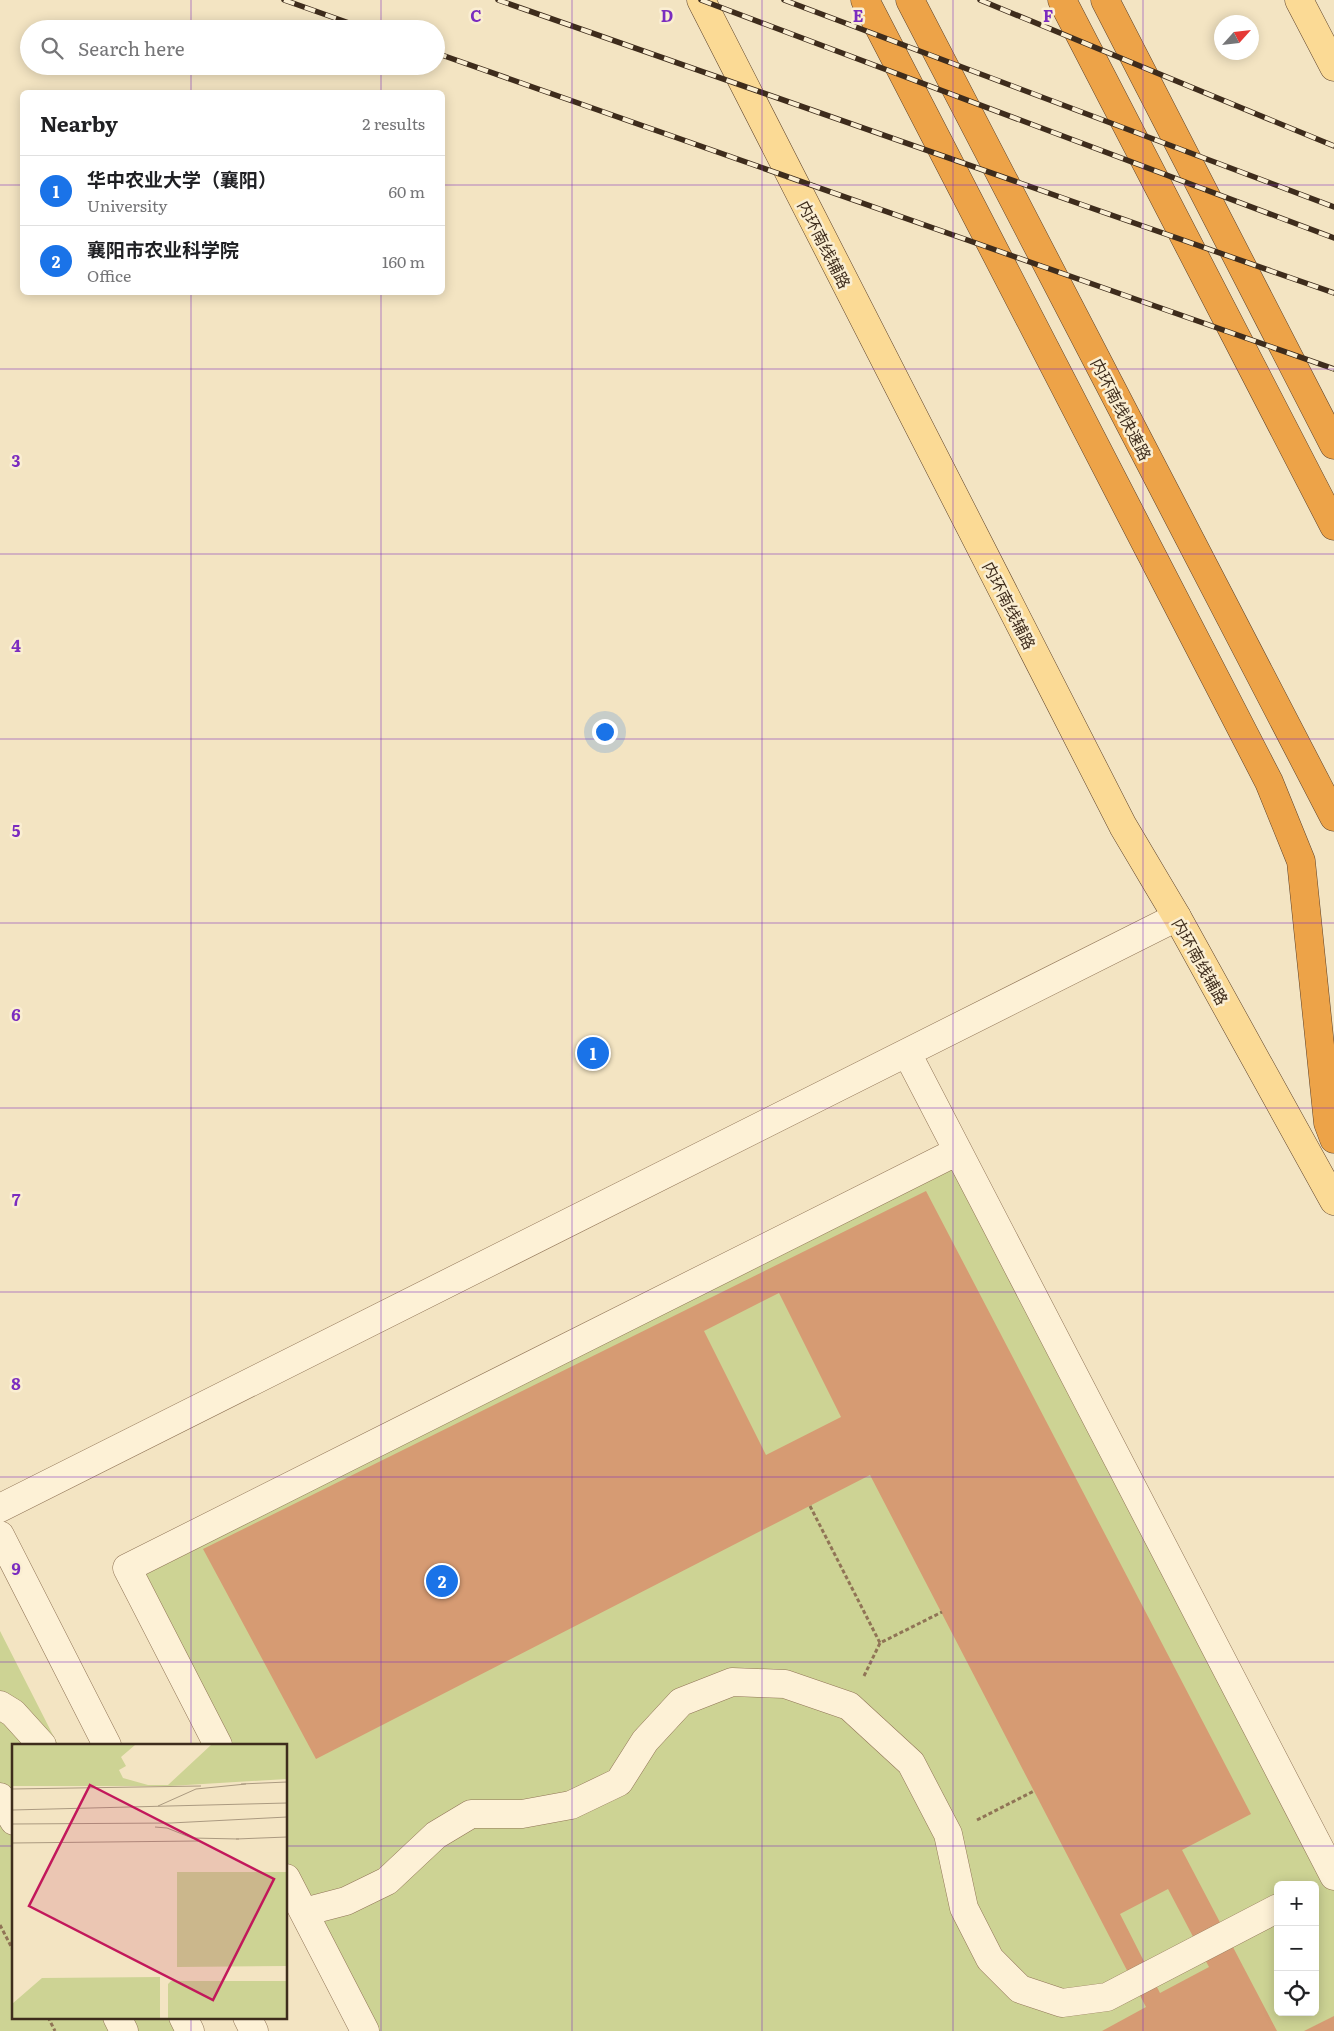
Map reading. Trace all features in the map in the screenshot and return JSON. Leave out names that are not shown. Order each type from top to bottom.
[{"type":"highway","points":[[865,0],[1276,799],[1301,861],[1328,1123],[1334,1139]]},
{"type":"highway","name":"内环南线快速路","points":[[910,0],[1334,817]]},
{"type":"highway","points":[[1062,0],[1334,526]]},
{"type":"highway","points":[[1105,0],[1334,445]]},
{"type":"main road","name":"内环南线辅路","points":[[701,0],[1123,826],[1177,917],[1334,1201]]},
{"type":"main road","points":[[1299,0],[1334,67]]},
{"type":"street","points":[[0,1508],[1177,917]]},
{"type":"street","points":[[907,1053],[1334,1878],[1319,1887]]},
{"type":"street","points":[[217,1744],[127,1568],[958,1151]]},
{"type":"street","points":[[0,1535],[107,1744]]},
{"type":"street","points":[[304,1912],[346,1901],[387,1881],[436,1835],[472,1814],[522,1814],[571,1805],[619,1782],[645,1741],[680,1702],[732,1682],[785,1684],[849,1706],[911,1763],[948,1834],[964,1908],[990,1959],[1020,1989],[1062,2003],[1107,1997],[1274,1910]]},
{"type":"street","points":[[0,1705],[13,1712],[41,1744]]},
{"type":"street","points":[[0,1798],[12,1819]]},
{"type":"street","points":[[288,1882],[365,2031]]},
{"type":"street","points":[[118,2018],[124,2031]]},
{"type":"street","points":[[184,2018],[190,2031]]},
{"type":"street","points":[[248,2018],[254,2031]]},
{"type":"path","points":[[810,1506],[880,1643]]},
{"type":"path","points":[[849,1706],[880,1643],[942,1612]]},
{"type":"path","points":[[948,1834],[1034,1791]]},
{"type":"path","points":[[0,1925],[12,1948]]},
{"type":"path","points":[[48,2018],[55,2031]]},
{"type":"green space","points":[[958,1151],[1334,1876],[1334,2031],[365,2031],[288,1882],[288,1744],[217,1744],[127,1568]]},
{"type":"green space","points":[[0,1631],[57,1744],[12,1744],[12,2018],[196,2018],[202,2031],[0,2031]]},
{"type":"building","points":[[926,1191],[1251,1814],[1182,1850],[1277,2031],[1102,2031],[1146,2007],[870,1475],[316,1759],[203,1549]],"holes":[[[779,1293],[841,1417],[766,1455],[704,1331]],[[1168,1889],[1209,1967],[1160,1993],[1120,1914]]]},
{"type":"building","points":[[1334,2016],[1334,2031],[1304,2031]]},
{"type":"railway","points":[[284,0],[341,20]]},
{"type":"railway","points":[[498,0],[1334,293]]},
{"type":"railway","points":[[701,0],[1334,238]]},
{"type":"railway","points":[[784,0],[1334,207]]},
{"type":"railway","points":[[980,0],[1334,146]]},
{"type":"railway","points":[[445,56],[1334,369]]},
{"type":"place","name":"华中农业大学（襄阳）","points":[[593,1053]]},
{"type":"place","name":"襄阳市农业科学院","points":[[442,1581]]}]
